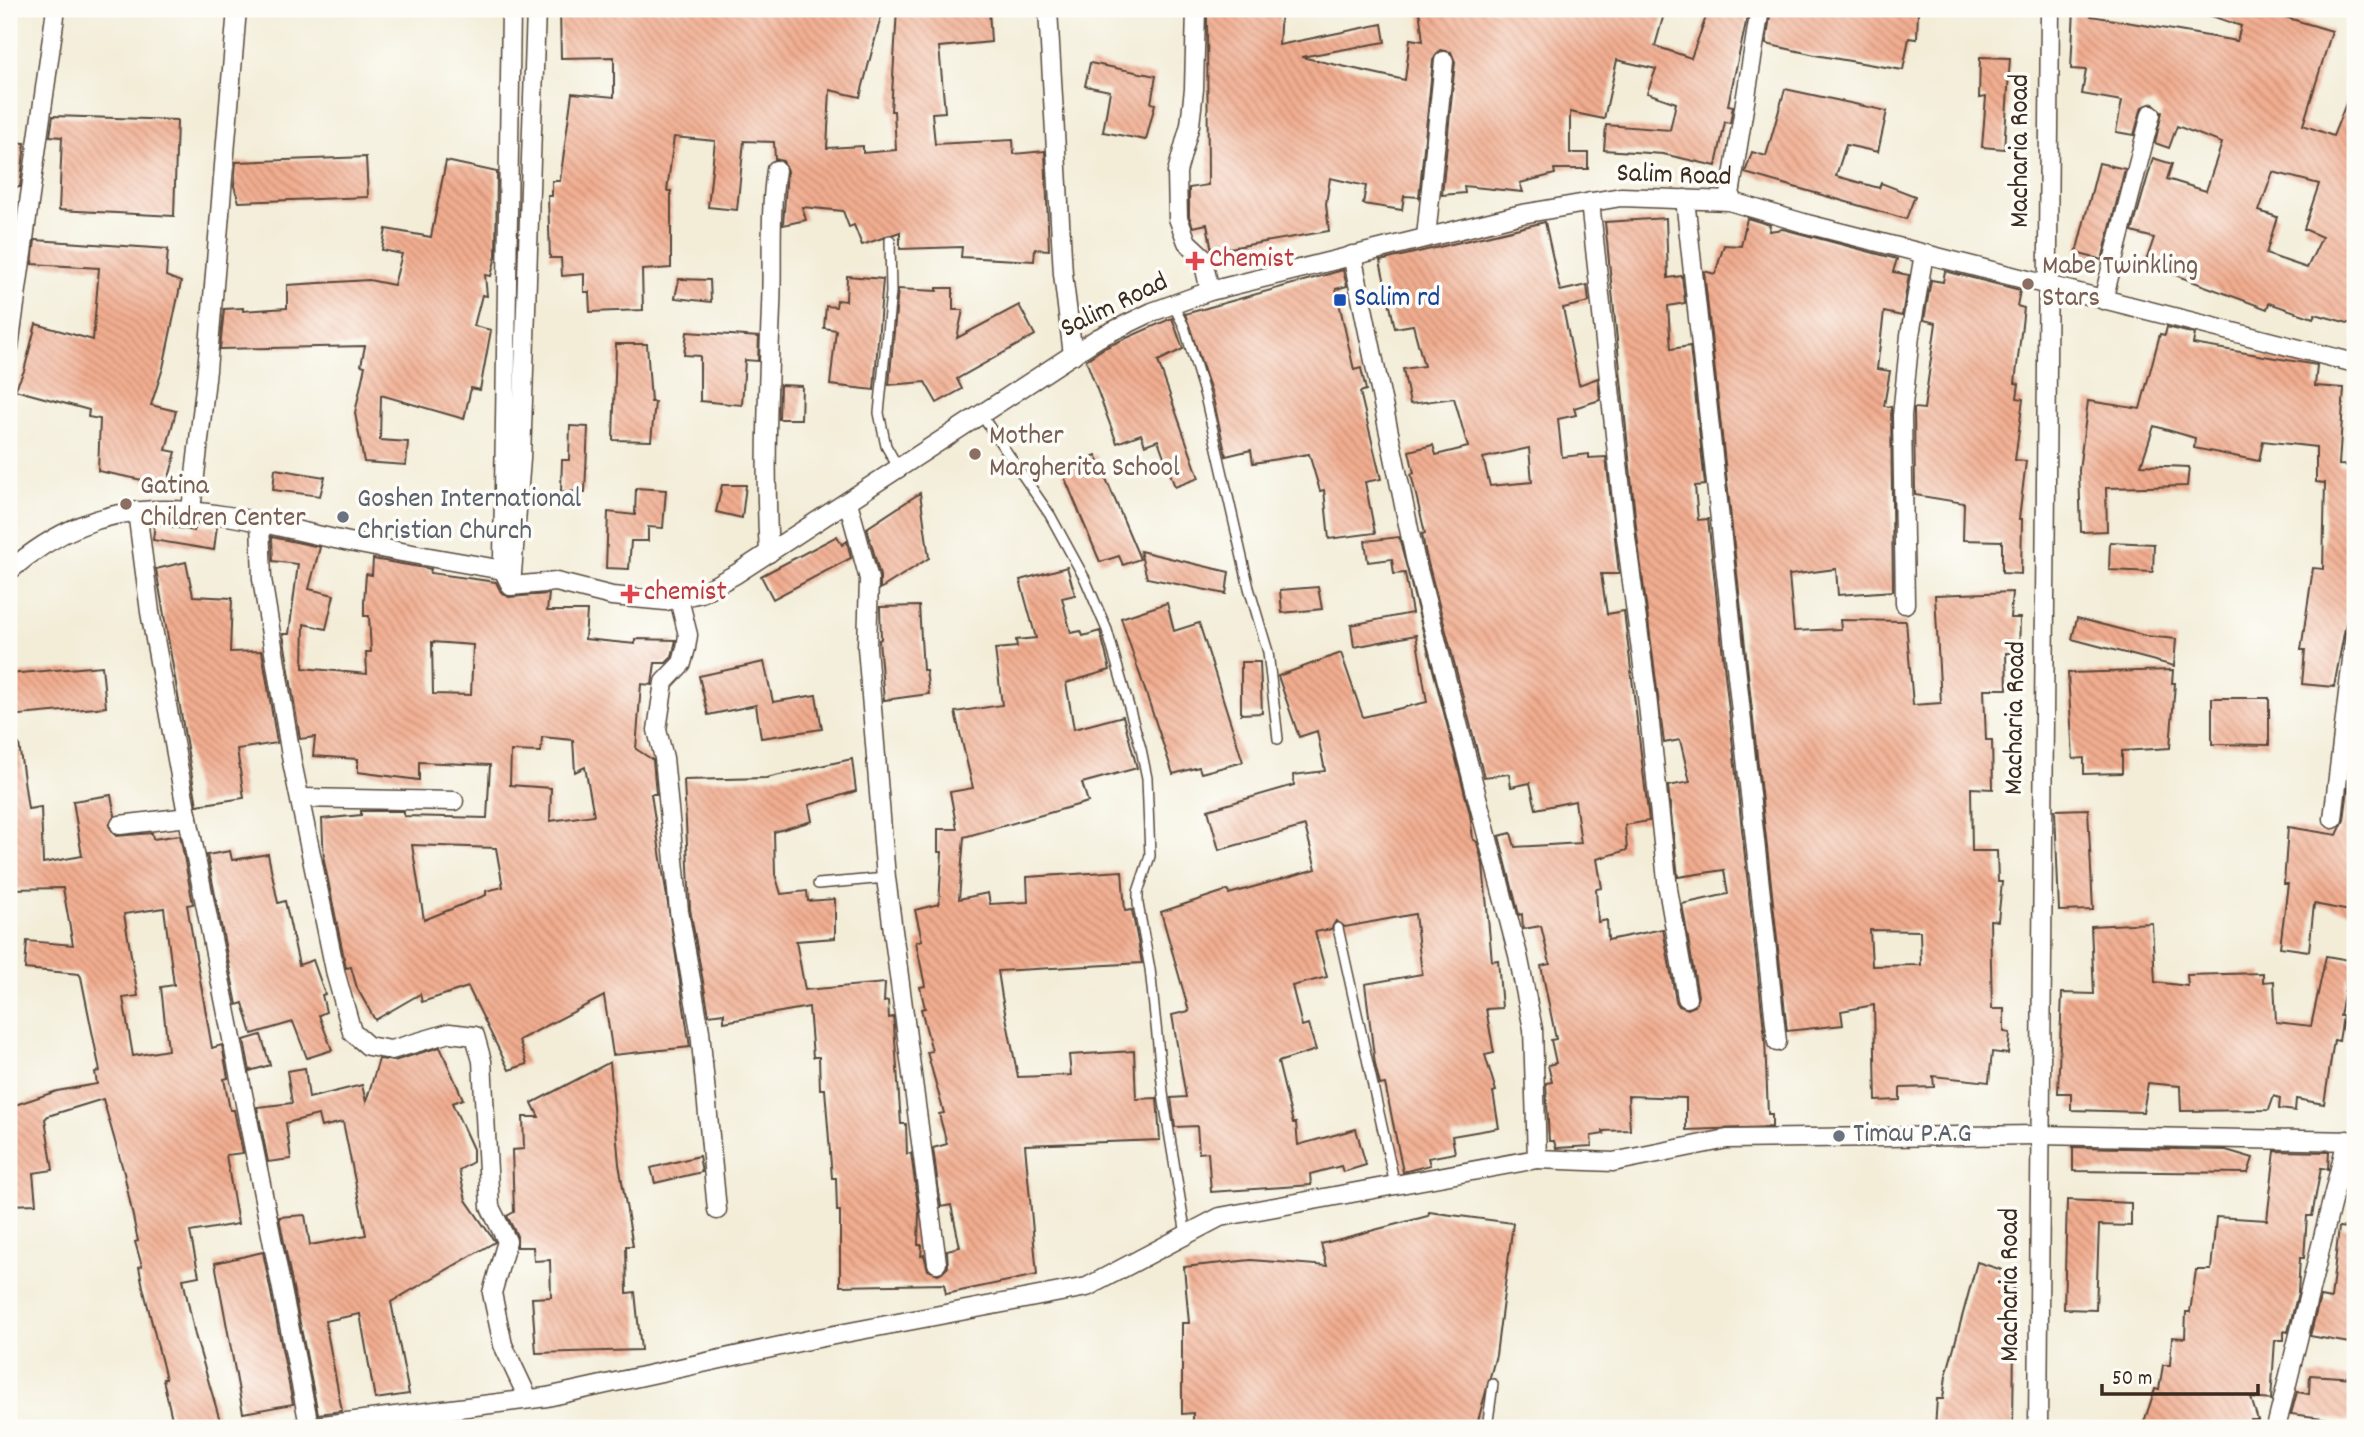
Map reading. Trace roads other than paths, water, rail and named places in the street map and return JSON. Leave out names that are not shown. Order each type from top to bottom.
[{"type":"street","points":[[9,347],[56,9]]},
{"type":"street","points":[[191,510],[207,370],[237,9]]},
{"type":"street","points":[[511,9],[503,570],[511,586]]},
{"type":"street","points":[[511,586],[521,459],[536,9]]},
{"type":"street","points":[[1048,9],[1063,274],[1073,355]]},
{"type":"street","points":[[1196,9],[1195,89],[1191,125],[1177,172],[1178,218],[1186,242],[1202,256],[1210,292]]},
{"type":"street","points":[[1729,201],[1760,9]]},
{"type":"street","name":"Macharia Road","points":[[2038,1428],[2038,1135],[2050,9]]},
{"type":"street","points":[[1426,237],[1444,61]]},
{"type":"street","points":[[2104,300],[2151,114]]},
{"type":"street","points":[[769,553],[765,421],[771,304],[770,211],[776,170]]},
{"type":"street","name":"Salim Road","points":[[511,586],[556,582],[637,600],[679,599],[712,587],[769,553],[1098,338],[1173,305],[1210,292],[1426,237],[1522,214],[1621,197],[1729,201],[2047,286],[2355,363]]},
{"type":"street","points":[[1685,199],[1777,1042]]},
{"type":"street","points":[[1590,202],[1668,889],[1687,999]]},
{"type":"street","points":[[1905,604],[1902,416],[1910,335],[1924,254]]},
{"type":"street","points":[[1352,255],[1415,558],[1518,955],[1533,1029],[1537,1159]]},
{"type":"street","points":[[848,502],[869,579],[867,647],[886,878],[937,1264]]},
{"type":"street","points":[[9,571],[64,532],[115,513],[191,510],[260,521],[366,546],[503,570]]},
{"type":"street","points":[[137,511],[150,612],[304,1426],[528,1398],[1087,1287],[1220,1217],[1537,1159],[1613,1162],[1727,1139],[2038,1135],[2351,1141],[2276,1428]]},
{"type":"street","points":[[260,521],[263,587],[336,975],[352,1032],[368,1046],[391,1050],[449,1033],[475,1036],[482,1061],[490,1207],[507,1241],[492,1293],[503,1345],[528,1398]]},
{"type":"street","points":[[679,599],[688,635],[686,648],[682,663],[664,682],[657,730],[664,758],[679,911],[700,1031],[717,1210]]},
{"type":"street","points":[[2333,819],[2355,634]]},
{"type":"street","points":[[301,798],[454,801]]},
{"type":"street","points":[[120,825],[188,817]]},
{"type":"lane","points":[[890,240],[891,292],[879,413],[886,446],[899,469]]},
{"type":"lane","points":[[1173,305],[1184,326],[1205,396],[1249,588],[1268,652],[1278,739]]},
{"type":"lane","points":[[982,416],[1050,515],[1085,579],[1107,630],[1142,749],[1147,778],[1150,856],[1138,904],[1150,969],[1164,1101],[1186,1235]]},
{"type":"lane","points":[[818,884],[886,878]]},
{"type":"lane","points":[[1338,928],[1395,1185]]},
{"type":"lane","points":[[1487,1428],[1493,1384]]},
{"type":"place","name":"Chemist","points":[[1195,261]]},
{"type":"place","name":"Mabe Twinkling Stars","points":[[2028,284]]},
{"type":"place","name":"Salim rd","points":[[1340,300]]},
{"type":"place","name":"Mother Margherita School","points":[[975,454]]},
{"type":"place","name":"Gatina Children Center","points":[[126,504]]},
{"type":"place","name":"Goshen International Christian Church","points":[[343,517]]},
{"type":"place","name":"chemist","points":[[630,594]]},
{"type":"place","name":"Timau P.A.G","points":[[1839,1136]]}]
